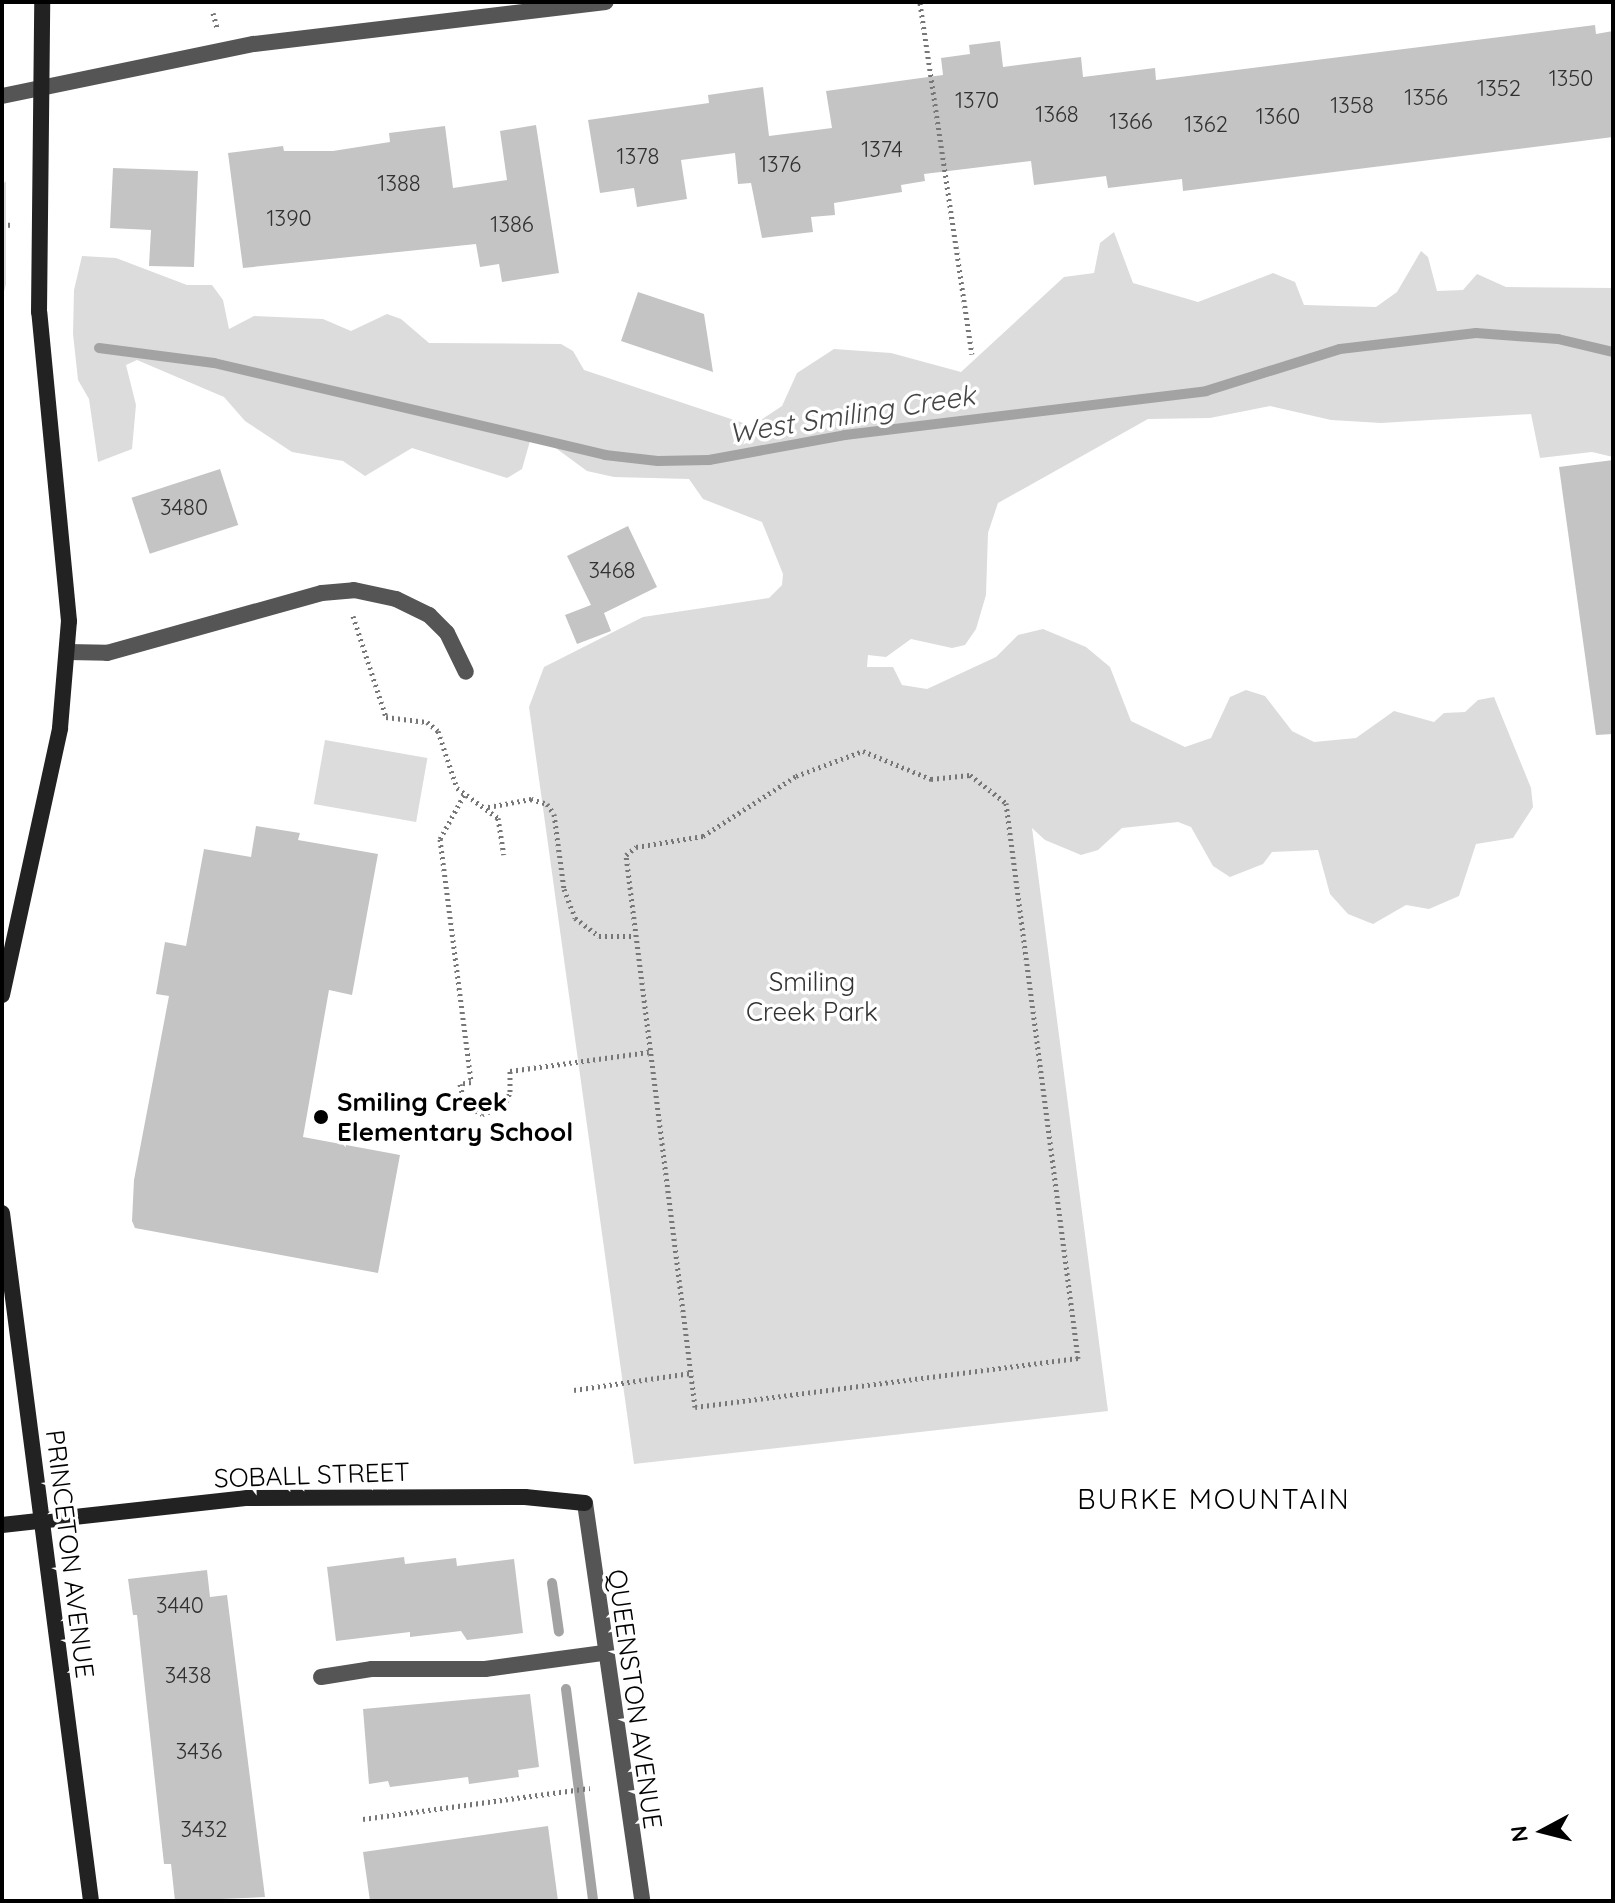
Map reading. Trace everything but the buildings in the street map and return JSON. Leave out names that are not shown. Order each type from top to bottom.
[{"type":"street","points":[[2,995],[54,758],[68,652],[66,561],[39,312],[42,2]]},
{"type":"street","points":[[2,96],[238,46],[605,2]]},
{"type":"street","points":[[68,652],[107,653],[322,593],[354,590],[396,599],[429,615],[447,633],[466,672]]},
{"type":"street","name":"PRINCETON AVENUE","points":[[2,1213],[91,1901]]},
{"type":"street","name":"SOBALL STREET","points":[[2,1525],[248,1498],[409,1495],[585,1503]]},
{"type":"street","name":"QUEENSTON AVENUE","points":[[585,1503],[604,1653],[642,1901]]},
{"type":"street","points":[[321,1677],[372,1669],[485,1669],[604,1653]]},
{"type":"path","points":[[920,3],[972,354]]},
{"type":"path","points":[[2,224],[11,225]]},
{"type":"path","points":[[351,611],[386,717],[433,726],[448,772],[464,795],[488,807],[498,818],[504,855]]},
{"type":"path","points":[[846,753],[872,753],[931,779],[970,775],[1006,803],[1078,1358],[695,1407],[649,1052],[625,862],[631,848],[703,836],[796,776],[846,753]]},
{"type":"path","points":[[464,795],[440,839],[471,1082],[460,1084],[465,1105],[482,1114],[504,1107],[510,1092],[510,1071],[649,1052]]},
{"type":"path","points":[[488,807],[531,799],[547,804],[554,814],[564,889],[575,918],[599,936],[634,936]]},
{"type":"path","points":[[574,1390],[691,1373]]},
{"type":"path","points":[[363,1819],[587,1788]]},
{"type":"green space","points":[[6,181],[6,284],[2,300],[2,185]]},
{"type":"green space","name":"Smiling Creek Park","points":[[1114,232],[1133,283],[1198,302],[1273,273],[1295,282],[1304,305],[1376,307],[1397,292],[1421,251],[1428,257],[1437,291],[1463,290],[1477,274],[1506,287],[1613,288],[1613,457],[1592,452],[1540,458],[1531,414],[1381,423],[1331,420],[1270,406],[1210,418],[1148,419],[998,503],[988,533],[986,595],[976,629],[965,645],[952,648],[911,639],[886,657],[868,655],[867,667],[893,667],[902,685],[927,689],[996,657],[1018,635],[1043,629],[1086,647],[1110,667],[1131,721],[1185,747],[1211,738],[1230,697],[1246,690],[1265,696],[1292,731],[1314,742],[1356,738],[1394,711],[1434,722],[1444,713],[1465,712],[1478,700],[1494,697],[1531,788],[1533,807],[1513,838],[1476,844],[1459,896],[1429,909],[1406,905],[1373,924],[1348,914],[1330,894],[1318,850],[1272,852],[1263,864],[1230,877],[1213,866],[1191,827],[1178,822],[1122,828],[1098,850],[1081,855],[1045,840],[1032,828],[1108,1411],[634,1464],[529,707],[544,667],[643,617],[769,598],[782,585],[783,574],[762,522],[703,499],[689,479],[614,477],[587,471],[542,438],[530,441],[522,469],[507,478],[412,448],[365,476],[343,461],[292,452],[245,421],[224,397],[137,360],[126,365],[136,405],[132,449],[98,462],[89,399],[78,380],[73,334],[74,290],[82,256],[116,258],[187,285],[212,285],[223,300],[229,329],[254,316],[323,319],[351,331],[387,314],[401,319],[429,343],[561,344],[573,351],[584,370],[752,426],[782,406],[797,373],[834,349],[891,353],[961,372],[1064,277],[1094,273],[1100,243]]},
{"type":"green space","points":[[325,740],[427,758],[416,822],[314,804]]},
{"type":"waterway","name":"West Smiling Creek","points":[[99,348],[214,363],[605,455],[658,461],[709,460],[845,435],[1206,391],[1340,349],[1476,333],[1558,339],[1613,352]]},
{"type":"waterway","points":[[552,1583],[559,1632]]},
{"type":"waterway","points":[[566,1689],[593,1901]]},
{"type":"place","name":"Smiling Creek Elementary School","points":[[321,1117]]},
{"type":"district","name":"BURKE MOUNTAIN","points":[[1214,1499]]}]
